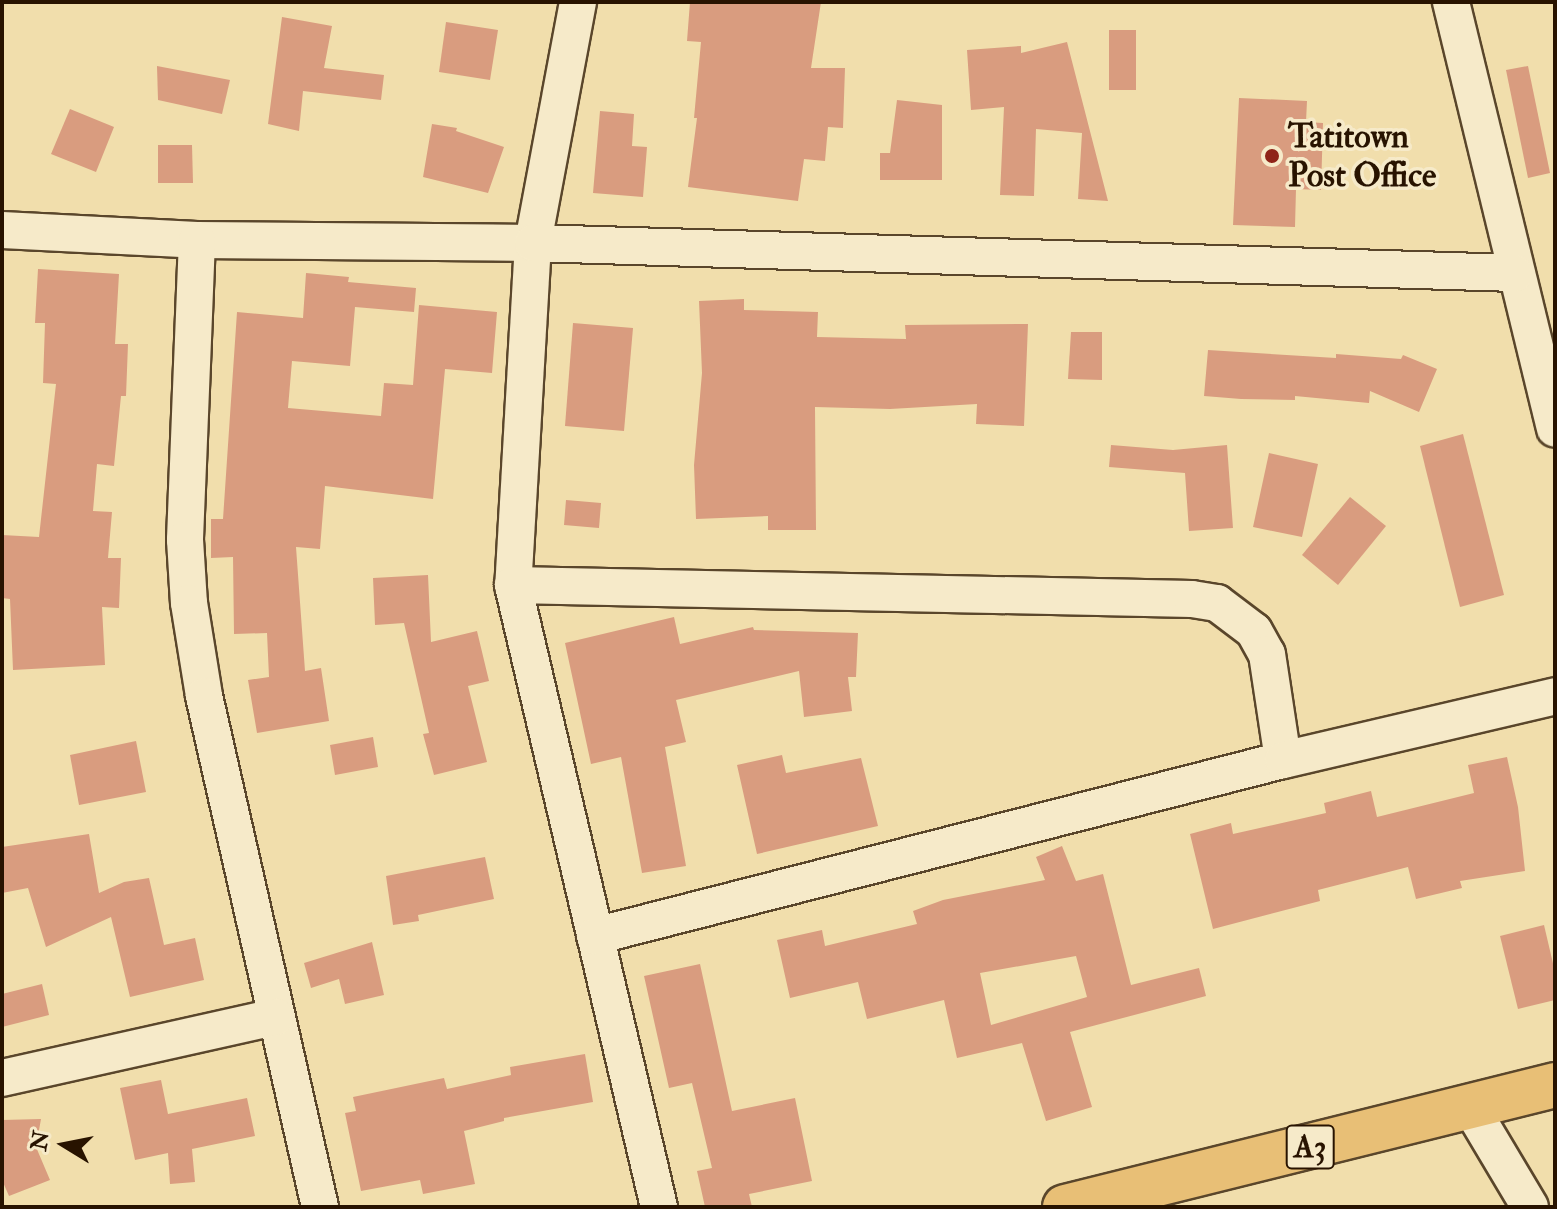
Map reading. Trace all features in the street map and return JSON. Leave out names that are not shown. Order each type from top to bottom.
[{"type":"highway","name":"A3","points":[[1068,1207],[1555,1085]]},
{"type":"street","points":[[578,2],[533,243],[513,585],[659,1207]]},
{"type":"street","points":[[1451,2],[1555,429]]},
{"type":"street","points":[[2,230],[197,240],[533,243],[1515,273]]},
{"type":"street","points":[[197,240],[185,540],[189,603],[204,696],[320,1207]]},
{"type":"street","points":[[513,585],[1176,598],[1217,603],[1254,631],[1267,654],[1283,760]]},
{"type":"street","points":[[595,936],[1283,760],[1555,696]]},
{"type":"street","points":[[2,1078],[275,1017]]},
{"type":"street","points":[[1471,1108],[1530,1207]]},
{"type":"building","points":[[690,2],[821,2],[811,68],[845,68],[843,128],[828,127],[825,161],[804,159],[798,201],[688,187],[697,118],[694,118],[701,42],[687,41]]},
{"type":"building","points":[[282,17],[332,26],[324,68],[384,75],[381,100],[303,91],[299,131],[268,124]]},
{"type":"building","points":[[446,22],[498,30],[490,80],[439,72]]},
{"type":"building","points":[[1109,30],[1136,30],[1136,90],[1109,90]]},
{"type":"building","points":[[1067,42],[1108,201],[1078,199],[1082,133],[1036,129],[1034,196],[1000,195],[1004,107],[971,110],[967,50],[1021,46],[1021,53]]},
{"type":"building","points":[[157,66],[230,80],[222,114],[158,100]]},
{"type":"building","points":[[1528,66],[1550,173],[1528,178],[1506,70]]},
{"type":"building","points":[[1239,98],[1307,101],[1306,122],[1323,123],[1321,190],[1296,189],[1295,227],[1233,225]]},
{"type":"building","points":[[897,100],[942,105],[942,180],[880,180],[880,153],[890,153]]},
{"type":"building","points":[[70,109],[114,127],[96,172],[51,154]]},
{"type":"building","points":[[600,111],[634,114],[632,146],[647,147],[643,197],[593,193]]},
{"type":"building","points":[[432,124],[457,128],[456,131],[504,147],[488,193],[423,177]]},
{"type":"building","points":[[158,145],[192,145],[193,183],[158,183]]},
{"type":"building","points":[[38,269],[119,274],[115,344],[128,344],[126,396],[121,396],[114,466],[97,464],[93,511],[112,512],[108,558],[121,558],[119,608],[102,607],[105,665],[13,670],[10,599],[2,598],[2,535],[39,537],[56,384],[43,383],[45,323],[35,323]]},
{"type":"building","points":[[306,273],[349,277],[348,282],[416,288],[414,312],[355,307],[350,366],[292,361],[288,408],[381,416],[384,383],[413,385],[419,305],[497,312],[492,373],[445,369],[433,499],[325,486],[320,549],[296,547],[305,671],[321,668],[329,721],[257,733],[248,680],[269,677],[267,633],[234,634],[233,557],[211,558],[211,519],[223,519],[237,312],[303,318]]},
{"type":"building","points":[[744,299],[744,310],[818,312],[817,337],[906,339],[905,325],[1028,324],[1024,426],[976,424],[977,404],[890,409],[815,407],[816,530],[768,530],[768,516],[696,519],[694,465],[702,373],[699,301]]},
{"type":"building","points":[[573,323],[633,328],[624,431],[565,426]]},
{"type":"building","points":[[1071,332],[1102,332],[1102,380],[1068,379]]},
{"type":"building","points":[[1208,350],[1336,358],[1336,354],[1401,359],[1403,355],[1437,369],[1419,412],[1370,391],[1369,403],[1295,396],[1295,400],[1204,396]]},
{"type":"building","points":[[1463,434],[1504,595],[1460,607],[1420,446]]},
{"type":"building","points":[[1111,445],[1173,450],[1227,445],[1233,528],[1189,531],[1185,473],[1109,467]]},
{"type":"building","points":[[1269,453],[1318,464],[1302,537],[1253,527]]},
{"type":"building","points":[[1350,497],[1386,526],[1338,585],[1302,555]]},
{"type":"building","points":[[566,500],[601,503],[599,528],[564,525]]},
{"type":"building","points":[[428,575],[431,642],[477,631],[489,681],[468,686],[487,762],[434,775],[423,734],[429,733],[404,623],[375,625],[373,578]]},
{"type":"building","points":[[674,617],[680,644],[753,627],[754,630],[858,633],[856,677],[848,677],[852,711],[804,717],[799,671],[676,700],[686,742],[665,747],[686,866],[642,873],[621,757],[591,764],[565,643]]},
{"type":"building","points":[[373,737],[378,767],[335,775],[330,745]]},
{"type":"building","points":[[136,741],[146,792],[79,805],[70,755]]},
{"type":"building","points":[[782,755],[786,773],[861,758],[878,826],[757,854],[737,765]]},
{"type":"building","points":[[1507,757],[1518,807],[1525,871],[1460,881],[1462,888],[1416,899],[1408,867],[1318,890],[1320,901],[1213,929],[1190,834],[1231,823],[1233,834],[1326,813],[1324,803],[1371,791],[1377,817],[1474,793],[1468,765]]},
{"type":"building","points":[[89,834],[99,893],[124,882],[149,878],[164,945],[195,938],[204,980],[130,997],[111,917],[46,947],[28,888],[2,893],[2,847]]},
{"type":"building","points":[[1062,846],[1076,881],[1103,874],[1131,985],[1199,968],[1206,996],[1070,1032],[1092,1107],[1046,1121],[1022,1043],[957,1058],[944,1000],[867,1019],[858,982],[790,998],[777,940],[822,930],[825,946],[917,924],[913,911],[943,900],[1045,880],[1036,857]],"holes":[[[1076,956],[1087,997],[991,1025],[980,973]]]},
{"type":"building","points":[[485,857],[494,899],[418,915],[419,921],[393,925],[386,876]]},
{"type":"building","points":[[1544,925],[1555,972],[1555,1000],[1518,1009],[1500,936]]},
{"type":"building","points":[[372,942],[384,995],[345,1004],[339,979],[311,988],[304,963]]},
{"type":"building","points":[[700,964],[732,1111],[795,1098],[812,1181],[749,1194],[752,1207],[705,1207],[697,1171],[712,1168],[692,1083],[669,1088],[644,976]]},
{"type":"building","points":[[42,984],[49,1015],[2,1027],[2,994]]},
{"type":"building","points":[[585,1054],[593,1102],[504,1118],[504,1121],[464,1131],[475,1184],[423,1194],[420,1180],[361,1191],[345,1113],[356,1111],[353,1097],[444,1078],[447,1089],[511,1075],[510,1067]]},
{"type":"building","points":[[161,1080],[168,1114],[247,1098],[255,1136],[192,1149],[195,1182],[170,1184],[168,1153],[135,1160],[120,1088]]},
{"type":"building","points":[[41,1119],[36,1147],[50,1180],[9,1196],[2,1180],[2,1120]]},
{"type":"place","name":"Tatitown Post Office","points":[[1272,156]]}]
